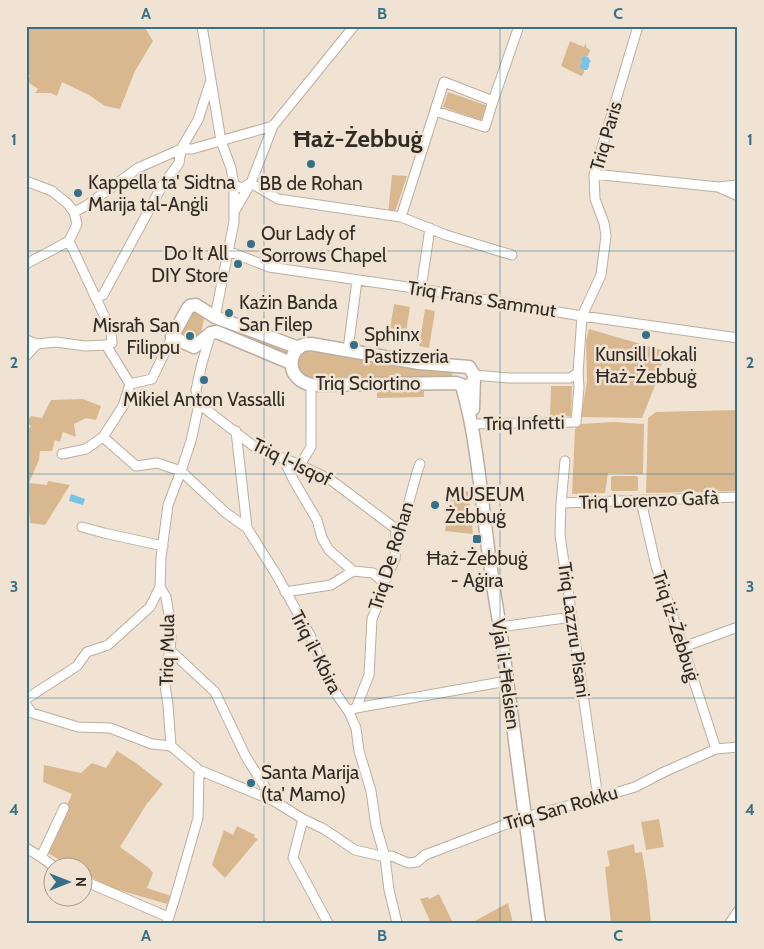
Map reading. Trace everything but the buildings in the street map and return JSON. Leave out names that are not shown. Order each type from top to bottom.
[{"type":"street","points":[[202,26],[221,141],[231,168],[234,185],[234,222],[215,317]]},
{"type":"street","points":[[234,212],[251,183],[273,126],[354,26]]},
{"type":"street","points":[[435,111],[484,127],[519,26]]},
{"type":"street","name":"Triq Paris","points":[[576,422],[582,316],[601,275],[606,236],[604,223],[595,200],[594,174],[638,26]]},
{"type":"street","points":[[95,297],[103,295],[162,186],[179,163],[181,149],[198,120],[211,81]]},
{"type":"street","points":[[401,217],[444,82],[493,101]]},
{"type":"street","points":[[74,212],[86,206],[138,168],[181,149],[192,149],[273,126]]},
{"type":"street","points":[[594,174],[718,187],[738,185]]},
{"type":"street","points":[[26,181],[52,191],[74,212],[77,224],[69,241],[26,264]]},
{"type":"street","points":[[251,183],[278,200],[401,217],[446,235],[512,255]]},
{"type":"street","points":[[234,185],[242,188],[251,183]]},
{"type":"street","points":[[718,187],[738,196]]},
{"type":"street","points":[[421,289],[430,228]]},
{"type":"street","points":[[26,340],[37,344],[56,342],[85,346],[112,343],[111,330],[69,241]]},
{"type":"street","name":"Triq Frans Sammut","points":[[228,251],[269,267],[421,289],[582,316],[738,338]]},
{"type":"street","points":[[348,350],[358,280]]},
{"type":"street","points":[[130,384],[152,379],[188,308],[193,305],[200,308],[212,303],[219,296]]},
{"type":"street","name":"Triq Sciortino","points":[[200,308],[215,317],[299,348]]},
{"type":"street","name":"Triq Sciortino","points":[[211,333],[217,332],[291,363]]},
{"type":"street","points":[[194,347],[211,333]]},
{"type":"street","points":[[26,699],[77,666],[87,652],[108,645],[150,607],[160,586],[162,546],[168,505],[191,441],[200,404],[196,390],[211,333]]},
{"type":"street","points":[[172,337],[198,350],[202,363]]},
{"type":"street","points":[[26,356],[37,344]]},
{"type":"street","name":"Triq Sciortino","points":[[467,381],[468,367],[419,362],[311,344],[305,344],[299,348],[293,356],[291,363],[294,374],[298,379],[311,385],[467,381],[509,378],[570,378],[578,373]]},
{"type":"street","points":[[62,454],[86,449],[103,436],[123,406],[130,384],[106,345]]},
{"type":"street","name":"Vjal il-Ħelsien","points":[[467,381],[494,596],[500,627],[539,923]]},
{"type":"street","points":[[300,465],[311,447],[311,385]]},
{"type":"street","points":[[200,404],[236,431]]},
{"type":"street","name":"Triq Infetti","points":[[472,424],[576,422]]},
{"type":"street","name":"Triq l-Isqof","points":[[236,431],[256,448],[300,465],[331,480],[396,529]]},
{"type":"street","name":"Triq il-Kbira","points":[[236,431],[247,528],[311,637],[337,695],[352,710],[359,751],[371,791],[376,826],[385,857],[389,890],[397,923]]},
{"type":"street","points":[[103,436],[136,466],[157,463],[181,471],[226,513],[247,528]]},
{"type":"street","points":[[283,458],[317,520],[322,538],[329,550],[353,571],[372,573],[384,583]]},
{"type":"street","name":"Triq Lazzru Pisani","points":[[565,461],[560,535],[598,798]]},
{"type":"street","name":"Triq De Rohan","points":[[352,710],[369,675],[372,619],[394,559],[396,529],[403,523],[420,464]]},
{"type":"street","name":"Triq Lorenzo Gafà","points":[[561,503],[738,497]]},
{"type":"street","name":"Triq iż-Żebbuġ","points":[[641,500],[656,566],[716,750]]},
{"type":"street","points":[[82,527],[162,546]]},
{"type":"street","points":[[285,592],[331,585],[353,571]]},
{"type":"street","name":"Triq Mula","points":[[160,586],[166,597],[171,637],[164,679],[171,746]]},
{"type":"street","points":[[500,627],[572,617]]},
{"type":"street","points":[[683,646],[738,626]]},
{"type":"street","points":[[170,650],[215,692],[246,757],[274,801]]},
{"type":"street","points":[[352,710],[507,681]]},
{"type":"street","points":[[26,706],[32,713],[78,726],[110,728],[152,744],[171,746]]},
{"type":"street","name":"Triq San Rokku","points":[[171,746],[199,770],[274,801],[303,819],[324,829],[355,850],[385,857],[392,856],[408,863],[417,862],[425,855],[525,817],[635,787],[664,772],[716,750],[738,747]]},
{"type":"street","points":[[92,885],[168,920],[198,818],[199,770]]},
{"type":"street","points":[[26,848],[41,857],[64,808]]},
{"type":"street","points":[[303,819],[293,858],[328,923]]},
{"type":"street","points":[[730,923],[738,910]]},
{"type":"shaded area","points":[[26,26],[144,26],[153,41],[135,71],[120,109],[105,106],[89,95],[62,82],[57,96],[51,93],[35,93],[38,89],[26,81],[30,76],[26,72]]},
{"type":"shaded area","points":[[570,41],[584,47],[586,42],[586,47],[590,50],[588,56],[584,56],[581,69],[584,70],[584,73],[581,76],[561,66]]},
{"type":"shaded area","points":[[448,92],[488,106],[483,121],[443,107]]},
{"type":"shaded area","points":[[392,175],[407,176],[394,215],[388,214]]},
{"type":"shaded area","points":[[394,304],[410,307],[406,332],[390,329]]},
{"type":"shaded area","points":[[425,309],[435,311],[429,348],[419,346]]},
{"type":"shaded area","points":[[194,310],[204,316],[200,338],[197,342],[182,335],[187,316]]},
{"type":"shaded area","points":[[589,329],[665,351],[658,378],[642,418],[581,417],[587,381],[586,341]]},
{"type":"shaded area","points":[[257,337],[291,351],[289,355],[256,341]]},
{"type":"shaded area","points":[[304,348],[452,370],[452,378],[308,378],[300,375],[294,357]]},
{"type":"shaded area","points":[[424,386],[424,397],[377,398],[377,387]]},
{"type":"shaded area","points":[[551,386],[572,386],[571,416],[550,417]]},
{"type":"shaded area","points":[[83,399],[101,406],[96,420],[86,418],[74,424],[76,437],[63,432],[60,442],[55,440],[52,451],[40,451],[39,460],[29,483],[47,485],[48,481],[70,485],[45,525],[30,523],[29,509],[26,508],[26,432],[31,426],[26,422],[31,416],[42,418],[51,400]]},
{"type":"shaded area","points":[[738,410],[738,491],[646,493],[648,418],[656,412]]},
{"type":"shaded area","points":[[614,422],[644,424],[643,474],[608,473],[605,493],[572,494],[575,429],[580,424]]},
{"type":"shaded area","points":[[611,477],[638,477],[638,490],[612,491]]},
{"type":"shaded area","points":[[462,488],[463,492],[468,491],[473,534],[445,531],[448,509],[455,509],[454,501],[448,502],[447,495],[455,493],[455,489]]},
{"type":"shaded area","points":[[117,751],[163,784],[146,805],[120,847],[149,868],[153,873],[147,888],[171,896],[167,904],[112,888],[92,878],[92,856],[53,856],[46,852],[72,794],[43,782],[44,765],[81,773],[92,763],[106,768]]},
{"type":"shaded area","points":[[659,819],[664,847],[646,850],[641,822]]},
{"type":"shaded area","points":[[237,826],[255,835],[254,837],[258,839],[225,878],[212,865],[224,830],[233,835]]},
{"type":"shaded area","points":[[634,844],[635,853],[642,852],[651,923],[611,923],[605,867],[610,866],[607,851]]},
{"type":"shaded area","points":[[439,894],[453,923],[431,923],[430,921],[420,899],[428,897],[429,899]]},
{"type":"shaded area","points":[[508,903],[513,923],[471,923]]},
{"type":"water","points":[[584,56],[588,57],[591,62],[587,70],[581,69],[580,66],[582,63],[581,58]]},
{"type":"water","points":[[71,494],[85,499],[83,505],[69,501]]},
{"type":"place","name":"BB de Rohan","points":[[311,164]]},
{"type":"place","name":"Kappella ta' Sidtna Marija tal-Anġli","points":[[78,193]]},
{"type":"place","name":"Our Lady of Sorrows Chapel","points":[[251,244]]},
{"type":"place","name":"Do It All DIY Store","points":[[238,264]]},
{"type":"place","name":"Każin Banda San Filep","points":[[229,313]]},
{"type":"place","name":"Kunsill Lokali Ħaż-Żebbuġ","points":[[646,335]]},
{"type":"place","name":"Misraħ San Filippu","points":[[190,336]]},
{"type":"place","name":"Sphinx Pastizzeria","points":[[354,345]]},
{"type":"place","name":"Mikiel Anton Vassalli","points":[[204,380]]},
{"type":"place","name":"MUSEUM Żebbuġ","points":[[435,505]]},
{"type":"place","name":"Ħaż-Żebbuġ - Aġira","points":[[477,539]]},
{"type":"place","name":"Santa Marija (ta' Mamo)","points":[[251,783]]},
{"type":"district","name":"Ħaż-Żebbuġ","points":[[358,138]]}]
